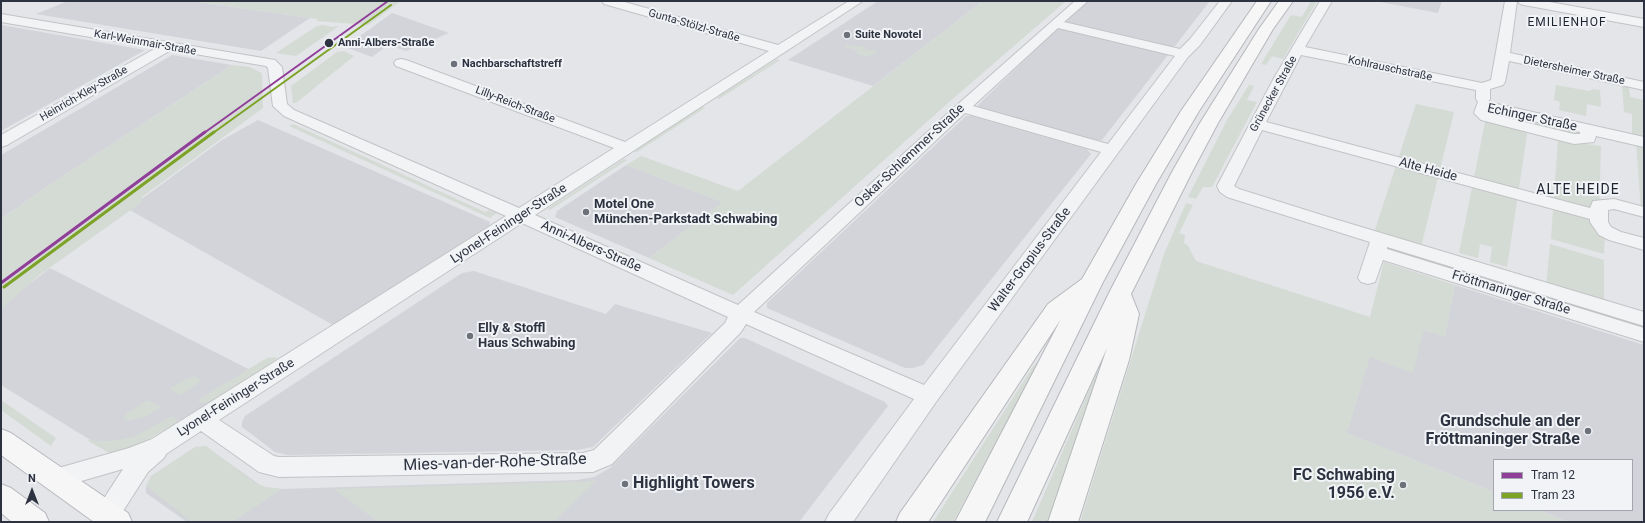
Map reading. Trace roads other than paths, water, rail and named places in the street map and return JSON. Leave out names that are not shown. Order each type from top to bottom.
[{"type":"highway","points":[[970,522],[1092,282],[1146,184],[1190,111],[1264,1]]},
{"type":"highway","points":[[1012,522],[1120,294],[1182,172],[1209,123],[1266,29],[1286,1]]},
{"type":"highway","points":[[911,522],[1056,309],[1092,282]]},
{"type":"highway","points":[[1063,522],[1116,360],[1128,314],[1120,294]]},
{"type":"highway","points":[[1,440],[112,518]]},
{"type":"highway","points":[[1,496],[34,522]]},
{"type":"street","name":"Gunta-Stölzl-Straße","points":[[608,1],[780,50]]},
{"type":"street","name":"Lyonel-Feininger-Straße","points":[[112,518],[139,465],[160,446],[857,1]]},
{"type":"street","name":"Oskar-Schlemmer-Straße","points":[[740,314],[962,108],[1082,1]]},
{"type":"street","name":"Walter-Gropius-Straße","points":[[838,522],[928,396],[1183,54],[1195,42],[1226,1]]},
{"type":"street","name":"Grünecker Straße","points":[[1226,188],[1225,186],[1281,78],[1326,1]]},
{"type":"street","points":[[1482,87],[1498,82],[1511,1]]},
{"type":"street","points":[[1524,1],[1644,23]]},
{"type":"street","points":[[1577,1],[1644,13]]},
{"type":"street","name":"Karl-Weinmair-Straße","points":[[1,18],[167,47],[270,63],[275,67],[276,80]]},
{"type":"street","points":[[1055,24],[1183,54]]},
{"type":"street","name":"Heinrich-Kley-Straße","points":[[1,142],[167,47]]},
{"type":"street","name":"Kohlrauschstraße","points":[[1298,50],[1482,87]]},
{"type":"street","name":"Dietersheimer Straße","points":[[1503,56],[1644,86]]},
{"type":"street","name":"Lilly-Reich-Straße","points":[[401,63],[628,148]]},
{"type":"street","name":"Anni-Albers-Straße","points":[[276,80],[280,106],[289,113],[928,396]]},
{"type":"street","name":"Echinger Straße","points":[[1482,87],[1483,105],[1644,142]]},
{"type":"street","points":[[962,108],[1112,150]]},
{"type":"street","name":"Alte Heide","points":[[1257,124],[1599,216]]},
{"type":"street","name":"Fröttmaninger Straße","points":[[1226,188],[1241,195],[1379,245],[1644,335]]},
{"type":"street","points":[[1644,212],[1614,204],[1599,205],[1599,222],[1604,231],[1615,236],[1644,244]]},
{"type":"street","points":[[1368,278],[1379,245]]},
{"type":"street","name":"Fröttmaninger Straße","points":[[1379,245],[1644,319]]},
{"type":"street","name":"Mies-van-der-Rohe-Straße","points":[[202,420],[268,465],[279,467],[593,462],[604,457],[734,327],[740,314]]},
{"type":"street","name":"Lyonel-Feininger-Straße","points":[[57,478],[134,456],[160,446]]},
{"type":"tram line","name":"12","points":[[1,283],[153,169],[388,1]]},
{"type":"tram line","name":"23","points":[[4,287],[156,173],[391,5]]},
{"type":"place","name":"Suite Novotel","points":[[847,35]]},
{"type":"place","name":"Anni-Albers-Straße","points":[[329,43]]},
{"type":"place","name":"Nachbarschaftstreff","points":[[454,64]]},
{"type":"place","name":"Motel One München-Parkstadt Schwabing","points":[[586,212]]},
{"type":"place","name":"Elly & Stoffl Haus Schwabing","points":[[470,336]]},
{"type":"place","name":"Grundschule an der Fröttmaninger Straße","points":[[1588,431]]},
{"type":"place","name":"Highlight Towers","points":[[625,484]]},
{"type":"place","name":"FC Schwabing 1956 e.V.","points":[[1403,485]]},
{"type":"district","name":"EMILIENHOF","points":[[1567,23]]},
{"type":"district","name":"ALTE HEIDE","points":[[1578,190]]}]
